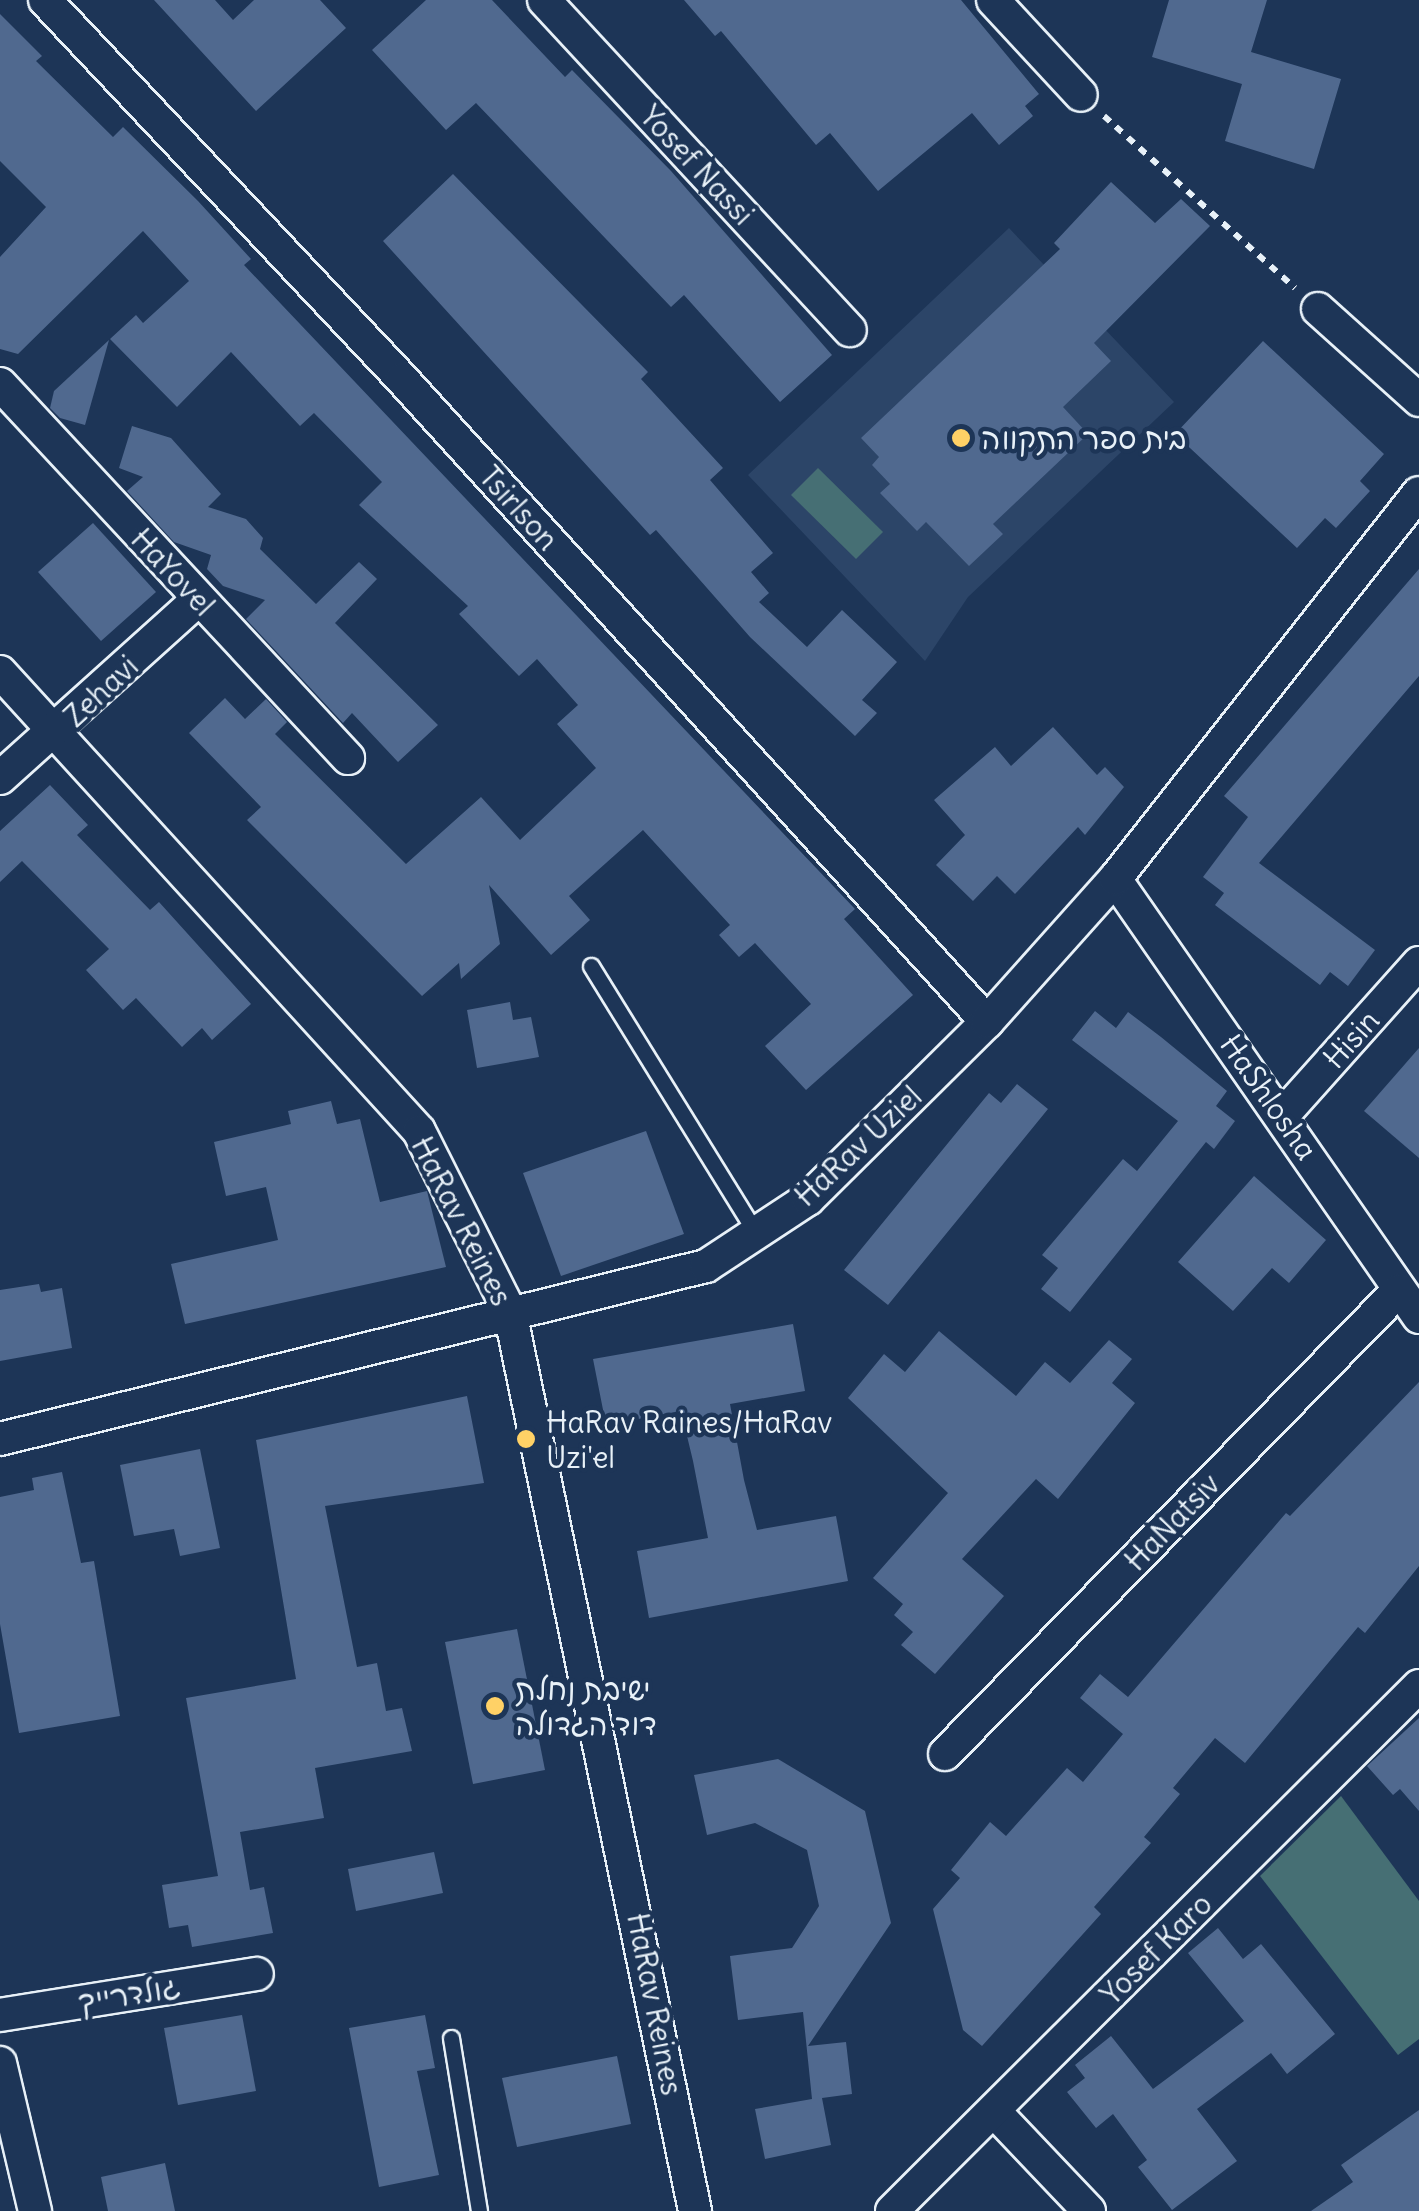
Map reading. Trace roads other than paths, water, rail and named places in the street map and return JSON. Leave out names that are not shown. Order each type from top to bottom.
[{"type":"street","name":"Tsirlson","points":[[45,0],[402,379],[987,1022]]},
{"type":"street","name":"Yosef Nassi","points":[[544,0],[850,330]]},
{"type":"street","points":[[993,0],[1080,95]]},
{"type":"street","points":[[1318,309],[1419,400]]},
{"type":"street","name":"HaYovel","points":[[0,384],[348,758]]},
{"type":"street","name":"HaRav Uziel","points":[[0,1439],[706,1266],[808,1200],[987,1022],[1116,879],[1419,493]]},
{"type":"street","name":"Zehavi","points":[[0,778],[56,734],[198,600]]},
{"type":"street","name":"HaRav Reines","points":[[0,672],[418,1131],[510,1312],[696,2211]]},
{"type":"street","name":"HaShlosha","points":[[1116,879],[1283,1114],[1419,1317]]},
{"type":"street","name":"Hisin","points":[[1283,1114],[1419,963]]},
{"type":"street","name":"HaNatsiv","points":[[945,1754],[1399,1290]]},
{"type":"street","name":"Yosef Karo","points":[[892,2211],[1419,1686]]},
{"type":"street","name":"גולדרייך","points":[[0,2015],[257,1974]]},
{"type":"street","points":[[0,2063],[36,2211]]},
{"type":"street","points":[[994,2110],[1089,2211]]},
{"type":"lane","points":[[591,966],[756,1233]]},
{"type":"lane","points":[[452,2038],[479,2211]]},
{"type":"place","name":"בית ספר התקווה","points":[[961,438]]},
{"type":"place","name":"HaRav Raines/HaRav Uzi'el","points":[[526,1439]]},
{"type":"place","name":"ישיבת נחלת דוד הגדולה","points":[[495,1706]]}]
